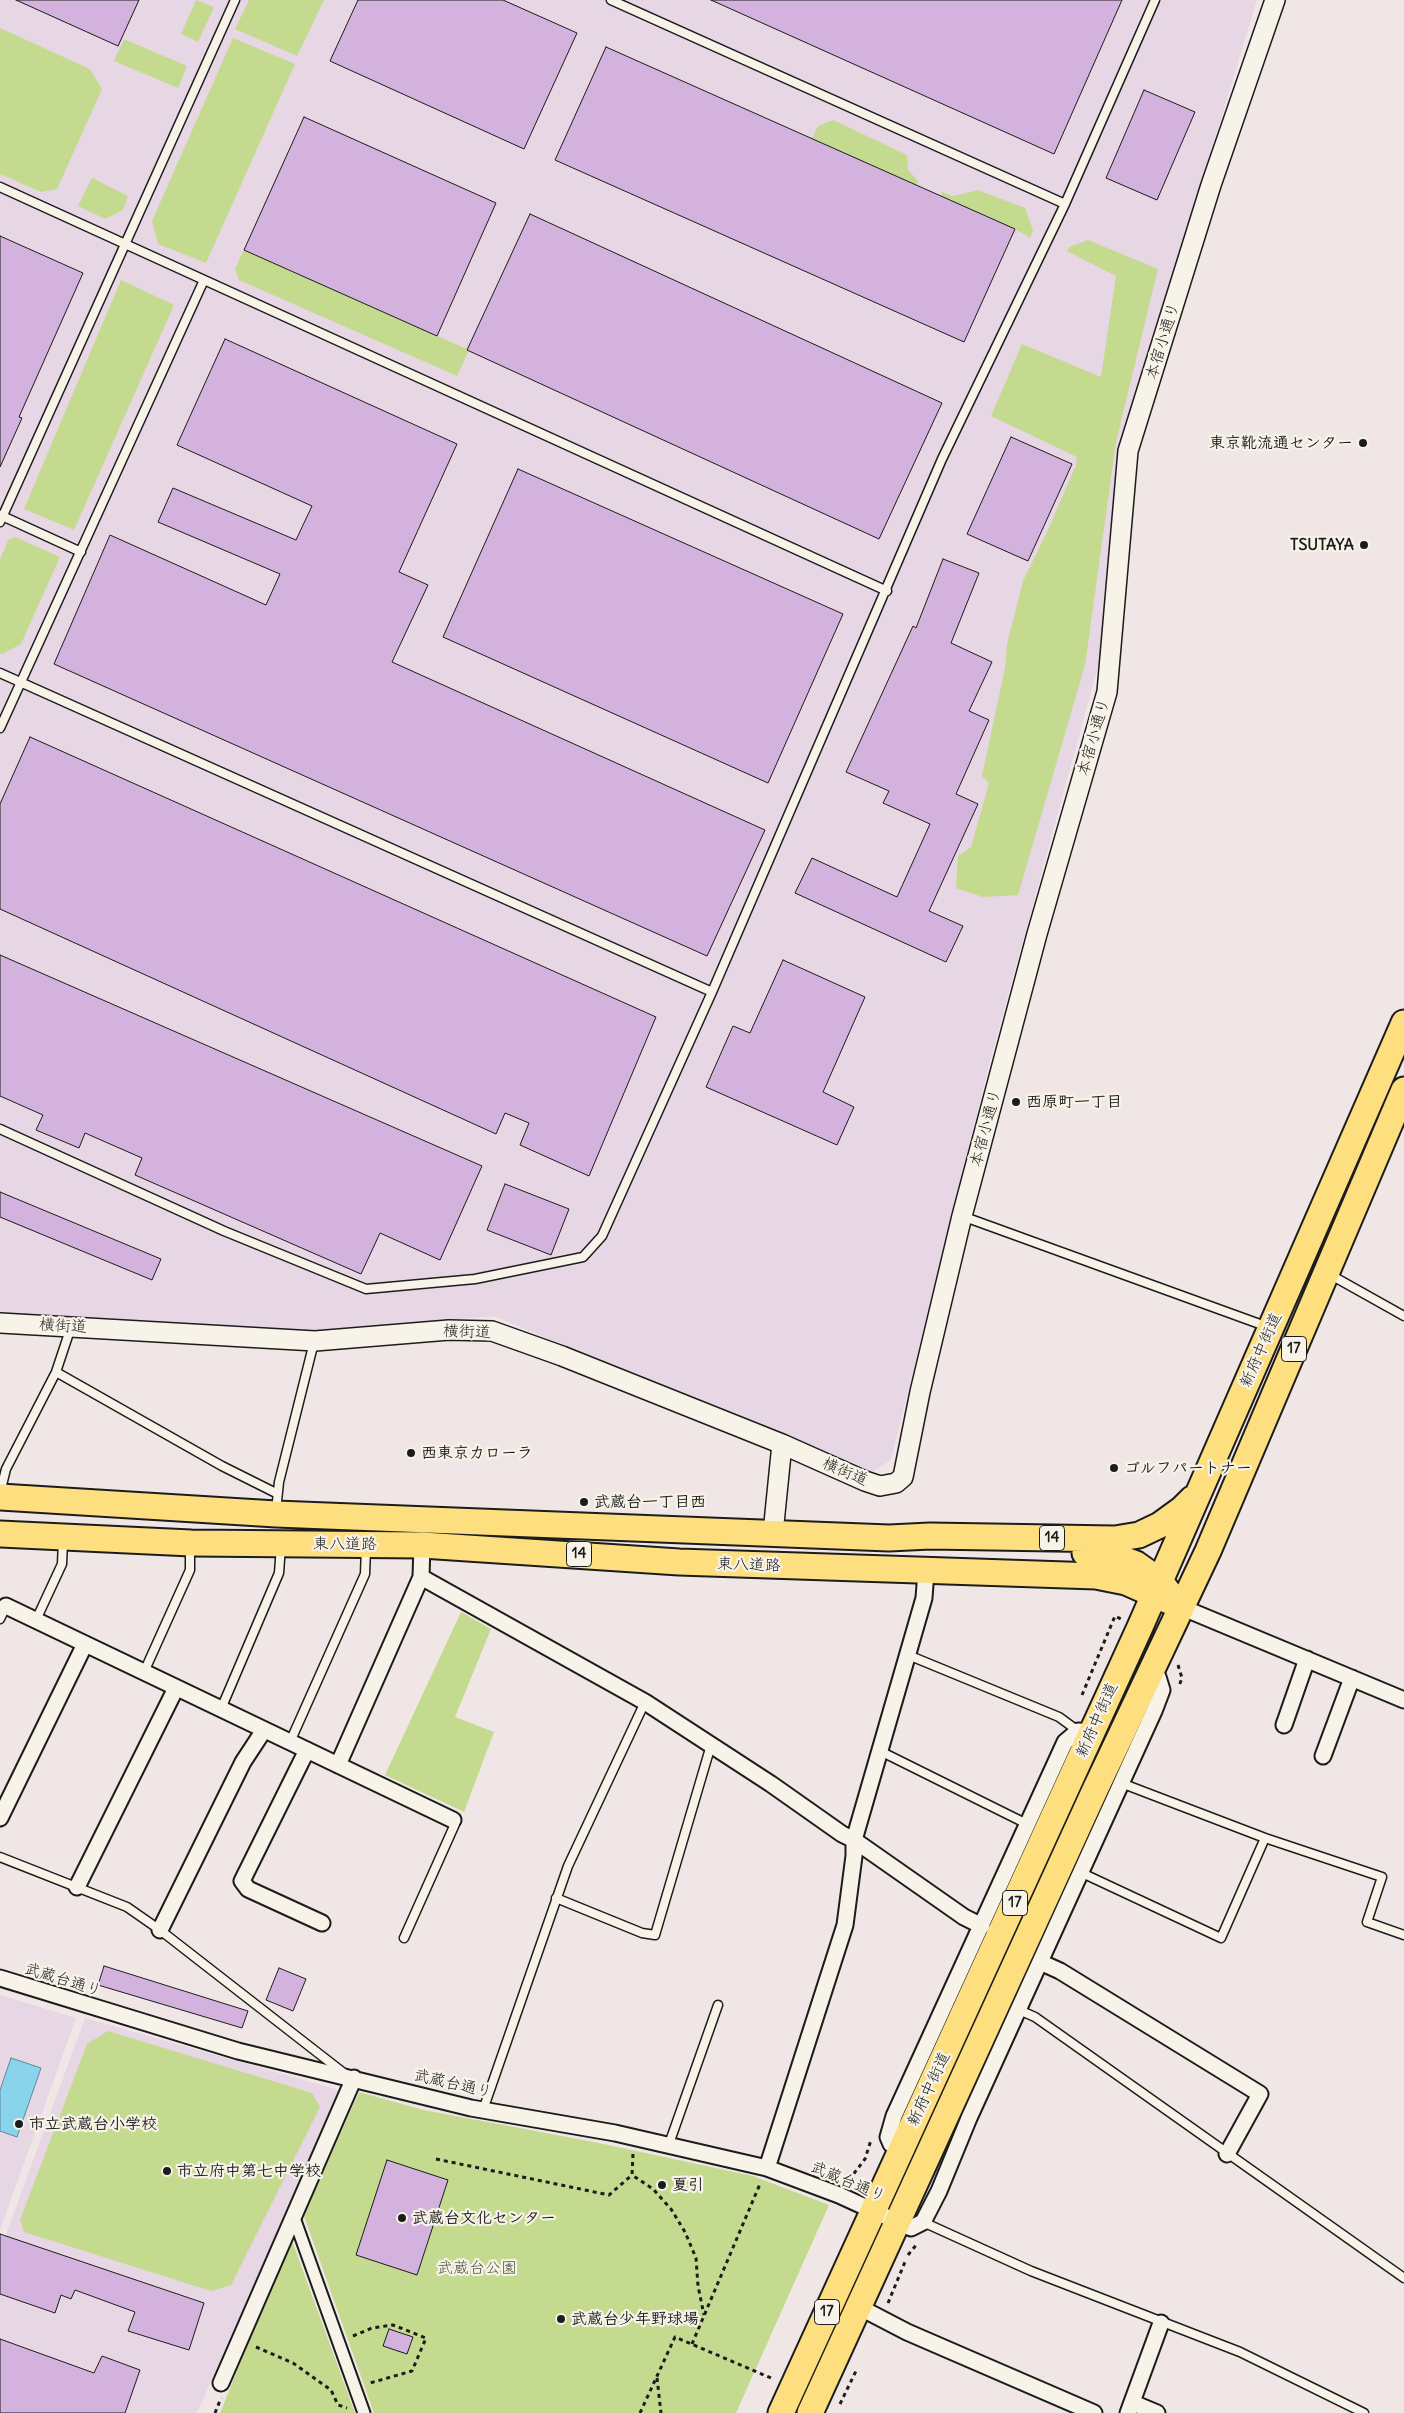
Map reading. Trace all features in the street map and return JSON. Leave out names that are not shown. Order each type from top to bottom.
[{"type":"main road","name":"新府中街道","points":[[781,2413],[874,2211],[1085,1731],[1157,1588],[1404,1023]]},
{"type":"main road","name":"新府中街道","points":[[810,2413],[1150,1670],[1208,1551],[1404,1090]]},
{"type":"main road","name":"東八道路","points":[[0,1497],[50,1500],[276,1503],[773,1533],[889,1538],[930,1536],[1126,1538],[1139,1535],[1170,1519],[1199,1492]]},
{"type":"main road","points":[[50,1500],[40,1504],[36,1509],[36,1518],[44,1524],[131,1528],[191,1540]]},
{"type":"main road","name":"東八道路","points":[[0,1534],[63,1538],[191,1540],[224,1544],[422,1545],[679,1562],[1109,1577],[1157,1588]]},
{"type":"main road","name":"東八道路","points":[[889,1538],[930,1548],[1097,1553],[1126,1560],[1144,1569],[1157,1588],[1181,1606]]},
{"type":"street","name":"本宿小通り","points":[[904,1476],[920,1392],[962,1216],[1037,934],[1107,692],[1128,451],[1211,185],[1275,0]]},
{"type":"street","name":"横街道","points":[[0,1322],[315,1340],[449,1330],[492,1331],[562,1356],[782,1444],[865,1481],[880,1486],[896,1483],[904,1476]]},
{"type":"street","points":[[773,1533],[782,1444]]},
{"type":"street","points":[[338,1765],[421,1577],[422,1545]]},
{"type":"street","points":[[767,2168],[844,1925],[854,1856],[854,1840],[924,1598],[926,1571]]},
{"type":"street","points":[[421,1577],[645,1702],[842,1834],[854,1840],[964,1917],[982,1926]]},
{"type":"street","points":[[1181,1606],[1404,1700]]},
{"type":"street","points":[[3,1612],[36,1620],[453,1820]]},
{"type":"street","points":[[0,1818],[85,1644]]},
{"type":"street","points":[[1284,1725],[1307,1659]]},
{"type":"street","points":[[897,2222],[911,2228],[922,2222],[939,2191],[951,2159],[1082,1873],[1162,1690],[1158,1677],[1150,1670]]},
{"type":"street","points":[[1323,1756],[1352,1678]]},
{"type":"street","points":[[77,1887],[176,1688]]},
{"type":"street","points":[[160,1930],[243,1762],[264,1730]]},
{"type":"street","points":[[900,2152],[891,2144],[889,2129],[1065,1742],[1085,1731]]},
{"type":"street","points":[[307,1750],[242,1882],[248,1890],[322,1923]]},
{"type":"street","points":[[1040,1962],[1060,1971],[1260,2094],[1227,2154]]},
{"type":"street","name":"武蔵台通り","points":[[0,1978],[238,2051],[483,2110],[669,2144],[767,2168],[839,2195],[897,2222]]},
{"type":"street","points":[[220,2383],[351,2077]]},
{"type":"street","points":[[293,2215],[355,2387],[358,2412]]},
{"type":"street","points":[[858,2307],[907,2332],[1094,2413]]},
{"type":"street","points":[[1157,2413],[1130,2408],[1161,2322]]},
{"type":"lane","points":[[82,552],[1,517],[235,0]]},
{"type":"lane","points":[[611,0],[1065,204]]},
{"type":"lane","points":[[0,1129],[224,1231],[366,1289],[475,1279],[583,1257],[602,1236],[712,992],[887,591],[942,459],[1065,204],[1155,0]]},
{"type":"lane","points":[[0,187],[887,591]]},
{"type":"lane","points":[[0,728],[82,552],[204,280]]},
{"type":"lane","points":[[0,673],[712,992]]},
{"type":"lane","points":[[962,1216],[1270,1328]]},
{"type":"lane","points":[[1327,1273],[1404,1316]]},
{"type":"lane","points":[[0,1493],[6,1469],[56,1372],[72,1327]]},
{"type":"lane","points":[[56,1372],[222,1466],[276,1503],[315,1340]]},
{"type":"lane","points":[[36,1620],[62,1564],[63,1538]]},
{"type":"lane","points":[[144,1672],[190,1570],[191,1540]]},
{"type":"lane","points":[[221,1710],[279,1573],[282,1544]]},
{"type":"lane","points":[[290,1742],[365,1574],[366,1544]]},
{"type":"lane","points":[[908,1654],[1059,1717],[1085,1731]]},
{"type":"lane","points":[[483,2110],[568,1866],[645,1702]]},
{"type":"lane","points":[[556,1898],[642,1933],[655,1935],[711,1745]]},
{"type":"lane","points":[[880,1751],[1027,1824]]},
{"type":"lane","points":[[1121,1784],[1265,1838],[1382,1877],[1367,1922],[1404,1935]]},
{"type":"lane","points":[[404,1938],[455,1824],[453,1820]]},
{"type":"lane","points":[[1082,1873],[1221,1938],[1265,1838]]},
{"type":"lane","points":[[0,1857],[127,1907],[160,1930],[351,2077]]},
{"type":"lane","points":[[669,2144],[718,2005]]},
{"type":"lane","points":[[1019,2010],[1034,2018],[1404,2278]]},
{"type":"lane","points":[[922,2222],[1031,2271],[1240,2352],[1364,2413]]},
{"type":"path","points":[[436,2159],[609,2195],[632,2175],[634,2137]]},
{"type":"path","points":[[692,2344],[767,2168]]},
{"type":"path","points":[[632,2175],[653,2189],[671,2209],[685,2232],[696,2258],[698,2286],[704,2315]]},
{"type":"path","points":[[339,2342],[372,2328],[392,2325],[426,2338],[412,2370],[355,2387]]},
{"type":"path","points":[[640,2413],[675,2337],[771,2378]]},
{"type":"path","points":[[239,2339],[293,2363],[331,2390],[338,2405],[358,2412]]},
{"type":"path","points":[[657,2378],[661,2413]]},
{"type":"shaded area","points":[[0,0],[1257,0],[1123,440],[1099,663],[989,1065],[891,1460],[869,1474],[494,1316],[319,1331],[159,1328],[0,1316]]},
{"type":"shaded area","name":"市立武蔵台小学校","points":[[0,1995],[76,2018],[0,2230]]},
{"type":"shaded area","name":"市立府中第七中学校","points":[[85,2018],[339,2090],[197,2413],[0,2413],[0,2251]]},
{"type":"green space","points":[[196,0],[214,7],[198,42],[181,34]]},
{"type":"green space","points":[[249,0],[324,0],[297,56],[235,29]]},
{"type":"green space","points":[[0,28],[90,69],[102,89],[57,189],[41,192],[0,174]]},
{"type":"green space","points":[[233,38],[295,64],[206,263],[158,244],[152,221]]},
{"type":"green space","points":[[124,39],[187,66],[178,88],[114,61]]},
{"type":"green space","points":[[833,120],[907,155],[908,170],[918,181],[917,185],[811,141],[818,126]]},
{"type":"green space","points":[[92,178],[128,196],[123,210],[105,219],[78,206]]},
{"type":"green space","points":[[978,190],[1025,208],[1033,230],[1030,238],[1015,229],[941,196],[942,192],[953,196]]},
{"type":"green space","points":[[1088,240],[1158,269],[1116,442],[1085,665],[1018,895],[983,897],[956,888],[958,856],[971,847],[989,783],[982,776],[1005,668],[1007,644],[1023,581],[1048,530],[1076,465],[1077,457],[991,416],[1022,344],[1101,377],[1116,276],[1067,251],[1069,247]]},
{"type":"green space","points":[[244,250],[469,350],[457,376],[239,280],[235,269]]},
{"type":"green space","points":[[121,280],[174,305],[74,530],[24,509]]},
{"type":"green space","points":[[15,537],[60,557],[21,644],[2,654],[0,653],[0,560],[8,540]]},
{"type":"green space","points":[[461,1612],[491,1629],[455,1717],[494,1732],[464,1812],[385,1775]]},
{"type":"green space","points":[[108,2031],[312,2093],[320,2107],[231,2285],[211,2291],[24,2232],[20,2220],[87,2044]]},
{"type":"green space","name":"武蔵台公園","points":[[359,2092],[424,2110],[599,2143],[753,2176],[829,2205],[736,2413],[374,2413],[304,2216]]},
{"type":"green space","points":[[291,2238],[355,2413],[220,2413]]},
{"type":"water","points":[[11,2058],[41,2068],[17,2137],[0,2131],[0,2090]]},
{"type":"building","points":[[16,0],[139,0],[118,46]]},
{"type":"building","points":[[358,0],[503,0],[577,33],[524,149],[330,61]]},
{"type":"building","points":[[711,0],[1122,0],[1054,154]]},
{"type":"building","points":[[606,47],[1015,229],[964,342],[555,160]]},
{"type":"building","points":[[1144,90],[1195,112],[1157,200],[1106,178]]},
{"type":"building","points":[[304,117],[496,203],[437,336],[244,250]]},
{"type":"building","points":[[530,214],[942,403],[879,539],[467,350]]},
{"type":"building","points":[[0,236],[83,273],[19,417],[22,418],[0,467]]},
{"type":"building","points":[[225,339],[457,444],[399,572],[428,585],[392,662],[765,830],[707,956],[54,664],[110,535],[266,605],[280,574],[158,522],[173,488],[296,540],[312,506],[177,445]]},
{"type":"building","points":[[1011,437],[1072,464],[1028,561],[967,534]]},
{"type":"building","points":[[518,469],[843,614],[768,783],[443,637]]},
{"type":"building","points":[[943,559],[979,573],[951,643],[992,662],[969,711],[989,720],[956,794],[978,804],[929,911],[963,926],[946,962],[795,893],[812,858],[897,897],[930,824],[883,803],[889,791],[846,772],[913,626],[916,628]]},
{"type":"building","points":[[30,737],[656,1017],[589,1176],[520,1145],[529,1123],[505,1113],[496,1134],[0,909],[0,804]]},
{"type":"building","points":[[0,955],[482,1166],[440,1260],[380,1233],[361,1274],[135,1175],[142,1158],[85,1133],[79,1148],[36,1130],[43,1115],[0,1096]]},
{"type":"building","points":[[783,960],[865,997],[823,1092],[854,1107],[837,1145],[706,1087],[733,1026],[750,1033]]},
{"type":"building","points":[[505,1184],[569,1209],[551,1255],[487,1230]]},
{"type":"building","points":[[0,1192],[161,1259],[152,1280],[0,1217]]},
{"type":"building","points":[[104,1966],[248,2011],[242,2028],[98,1985]]},
{"type":"building","points":[[279,1968],[306,1979],[293,2011],[266,2000]]},
{"type":"building","name":"武蔵台文化センター","points":[[387,2160],[448,2180],[417,2275],[356,2255]]},
{"type":"building","points":[[0,2234],[204,2303],[189,2350],[128,2331],[135,2312],[75,2290],[71,2299],[61,2295],[55,2313],[0,2294]]},
{"type":"building","points":[[389,2329],[413,2337],[407,2354],[383,2346]]},
{"type":"building","points":[[0,2339],[94,2373],[102,2356],[140,2370],[125,2413],[0,2413]]},
{"type":"place","name":"東京靴流通センター","points":[[1363,443]]},
{"type":"place","name":"TSUTAYA","points":[[1364,545]]},
{"type":"place","name":"西原町一丁目","points":[[1016,1102]]},
{"type":"place","name":"西東京カローラ","points":[[411,1453]]},
{"type":"place","name":"ゴルフパートナー","points":[[1114,1468]]},
{"type":"place","name":"武蔵台一丁目西","points":[[584,1502]]},
{"type":"place","name":"市立武蔵台小学校","points":[[19,2124]]},
{"type":"place","name":"市立府中第七中学校","points":[[167,2171]]},
{"type":"place","name":"夏引","points":[[662,2185]]},
{"type":"place","name":"武蔵台文化センター","points":[[402,2218]]},
{"type":"place","name":"武蔵台少年野球場","points":[[561,2319]]}]
